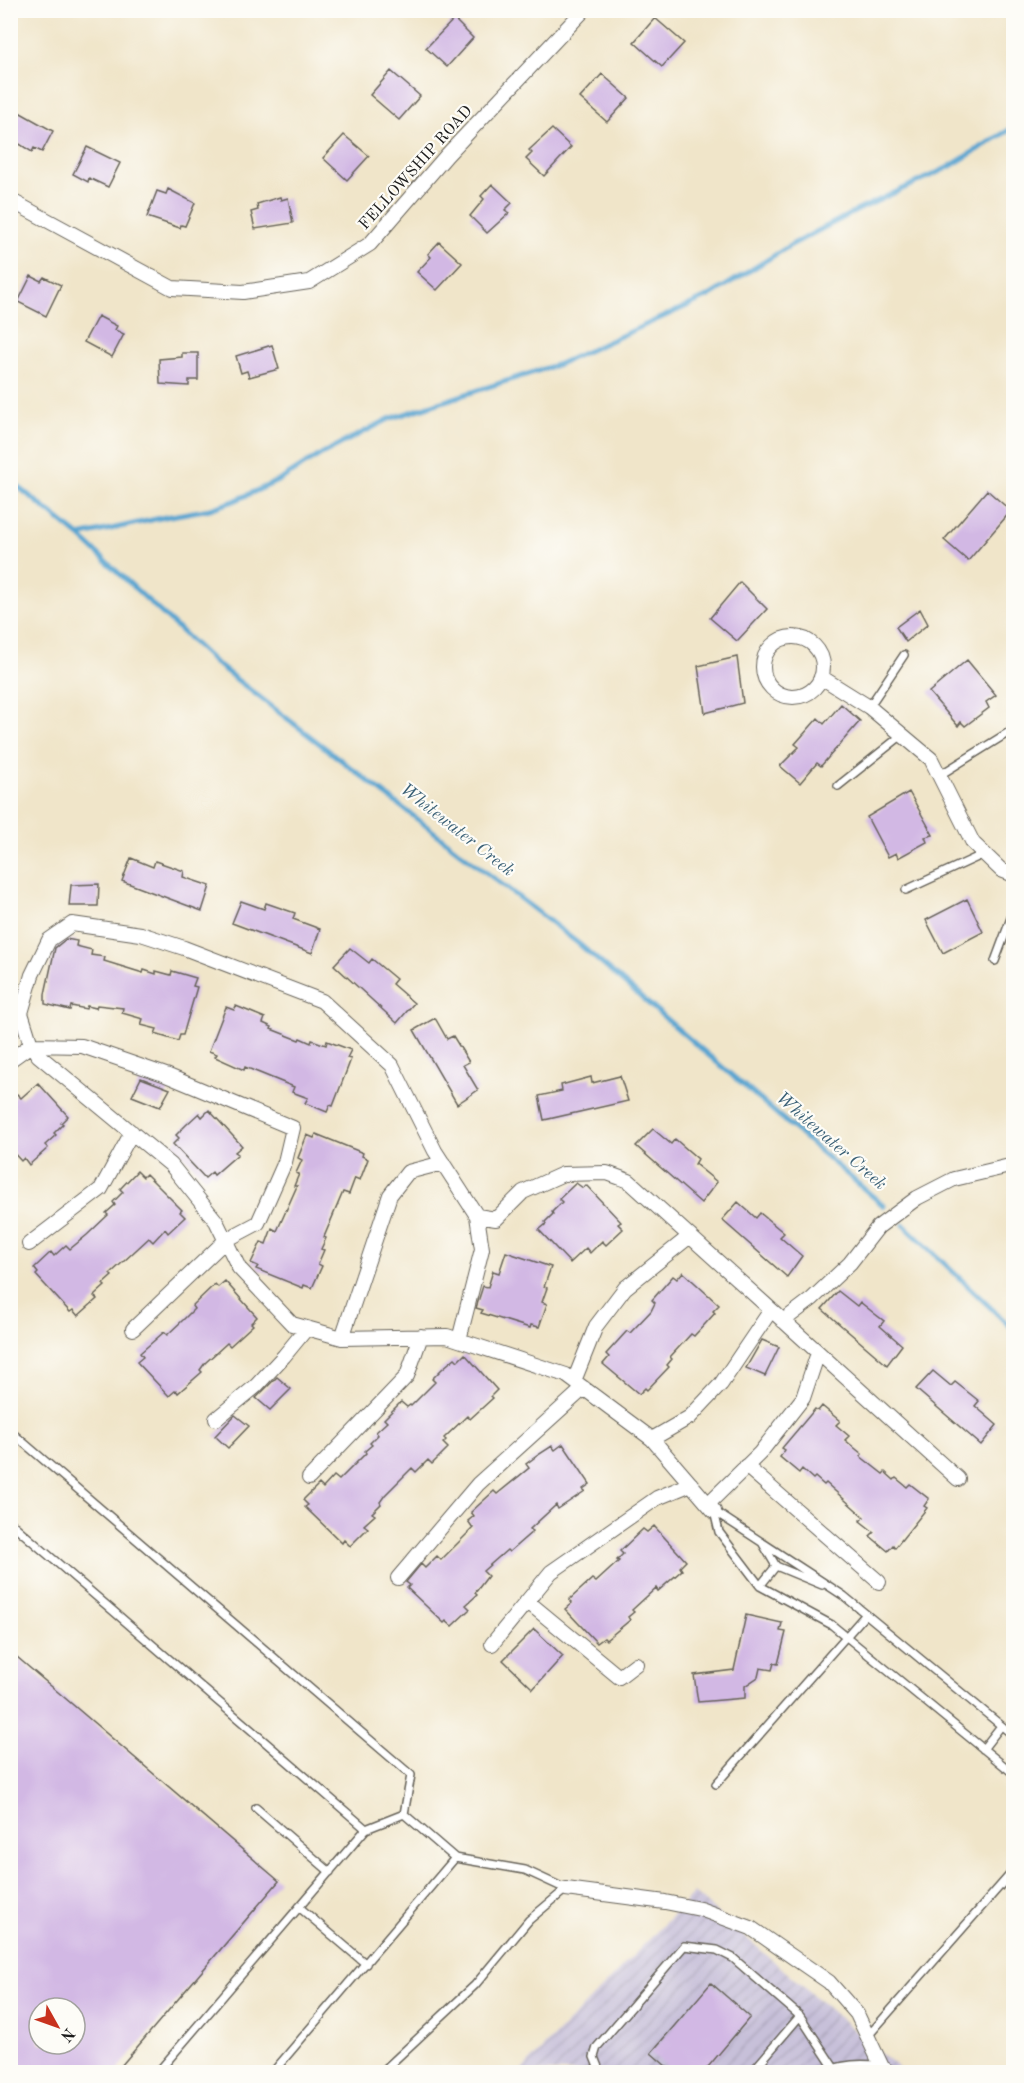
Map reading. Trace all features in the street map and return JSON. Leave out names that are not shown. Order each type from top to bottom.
[{"type":"street","name":"FELLOWSHIP ROAD","points":[[10,200],[172,288],[243,292],[309,282],[370,244],[447,155],[584,10]]},
{"type":"street","points":[[784,639],[803,639],[811,643],[822,658],[821,677],[808,693],[799,696],[779,693],[765,678],[765,658],[769,650],[784,639]]},
{"type":"street","points":[[821,677],[868,707],[931,759],[973,843],[1001,870],[1014,875]]},
{"type":"street","points":[[459,1340],[482,1249],[477,1216],[443,1163],[392,1065],[322,1001],[184,948],[141,934],[72,924],[49,940],[32,975],[21,1013],[31,1045],[38,1055],[171,1165],[216,1221],[239,1268],[292,1324],[342,1338],[447,1336],[459,1340],[566,1375],[652,1439],[711,1507],[759,1453],[803,1398],[818,1353]]},
{"type":"street","points":[[10,1060],[31,1045],[82,1046],[166,1076],[293,1128],[285,1162],[258,1223],[226,1240],[133,1329]]},
{"type":"street","points":[[29,1245],[101,1189],[132,1132]]},
{"type":"street","points":[[342,1338],[390,1195],[408,1172],[443,1163]]},
{"type":"street","points":[[783,1321],[812,1299],[850,1263],[879,1227],[917,1198],[954,1179],[1014,1165]]},
{"type":"street","points":[[477,1216],[496,1219],[523,1192],[563,1174],[607,1173],[629,1181],[958,1479]]},
{"type":"street","points":[[398,1578],[478,1485],[579,1385],[596,1326],[625,1288],[690,1236]]},
{"type":"street","points":[[652,1439],[690,1417],[721,1384],[771,1310]]},
{"type":"street","points":[[216,1419],[256,1386],[307,1328]]},
{"type":"street","points":[[309,1478],[407,1376],[420,1336]]},
{"type":"street","points":[[747,1466],[879,1582]]},
{"type":"street","points":[[492,1644],[551,1572],[657,1498],[691,1484]]},
{"type":"street","points":[[527,1601],[619,1677],[636,1664]]},
{"type":"street","points":[[566,1890],[665,1902],[700,1909],[751,1928],[829,1982],[857,2014],[886,2070]]},
{"type":"lane","points":[[868,707],[904,655]]},
{"type":"lane","points":[[940,775],[1014,729]]},
{"type":"lane","points":[[838,786],[902,735]]},
{"type":"lane","points":[[906,890],[984,854]]},
{"type":"lane","points":[[995,961],[1014,910]]},
{"type":"lane","points":[[10,1431],[411,1775],[404,1814]]},
{"type":"lane","points":[[711,1507],[838,1592],[1014,1736]]},
{"type":"lane","points":[[711,1507],[719,1532],[760,1586],[832,1625],[1014,1774]]},
{"type":"lane","points":[[10,1522],[366,1829]]},
{"type":"lane","points":[[761,1542],[776,1566],[838,1592]]},
{"type":"lane","points":[[760,1586],[776,1566]]},
{"type":"lane","points":[[716,1784],[866,1614]]},
{"type":"lane","points":[[982,1749],[1001,1726]]},
{"type":"lane","points":[[256,1808],[330,1872]]},
{"type":"lane","points":[[158,2073],[366,1829],[404,1814]]},
{"type":"lane","points":[[382,2073],[474,1985],[529,1920],[566,1890],[525,1870],[455,1858],[404,1814]]},
{"type":"lane","points":[[273,2073],[455,1858]]},
{"type":"lane","points":[[868,2036],[1014,1870]]},
{"type":"lane","points":[[299,1907],[366,1964]]},
{"type":"lane","points":[[600,2073],[594,2056],[597,2047],[684,1946],[717,1950],[734,1958],[800,2016],[834,2068]]},
{"type":"lane","points":[[752,2073],[800,2016]]},
{"type":"lane","points":[[824,2073],[834,2068],[858,2064],[886,2070]]},
{"type":"shaded area","points":[[694,1893],[889,2060],[903,2072],[520,2072]]},
{"type":"building","points":[[655,18],[684,43],[662,67],[634,42]]},
{"type":"building","points":[[454,19],[473,38],[447,67],[426,48]]},
{"type":"building","points":[[391,71],[420,96],[399,120],[370,95]]},
{"type":"building","points":[[602,74],[629,98],[607,122],[580,98]]},
{"type":"building","points":[[19,112],[53,131],[42,152],[34,148],[32,152],[10,138],[10,129]]},
{"type":"building","points":[[552,129],[571,147],[544,176],[526,159],[532,153],[529,150]]},
{"type":"building","points":[[344,135],[369,156],[347,180],[323,158]]},
{"type":"building","points":[[87,147],[120,163],[108,187],[89,178],[88,182],[73,174]]},
{"type":"building","points":[[492,184],[512,203],[505,210],[509,213],[487,233],[470,216],[484,199],[481,196]]},
{"type":"building","points":[[168,189],[195,203],[185,226],[181,225],[180,228],[147,217],[157,191],[166,194]]},
{"type":"building","points":[[280,197],[281,200],[288,198],[293,223],[255,229],[251,212],[258,210],[257,204]]},
{"type":"building","points":[[439,242],[462,263],[437,290],[417,272],[431,257],[428,254]]},
{"type":"building","points":[[31,276],[41,281],[44,277],[61,285],[46,316],[18,302]]},
{"type":"building","points":[[98,316],[117,326],[115,330],[124,334],[112,357],[84,342]]},
{"type":"building","points":[[272,345],[279,369],[249,377],[247,371],[241,373],[236,356]]},
{"type":"building","points":[[182,353],[198,353],[198,380],[189,380],[189,386],[160,384],[159,359],[182,357]]},
{"type":"building","points":[[987,490],[1011,511],[968,561],[944,540]]},
{"type":"building","points":[[740,582],[767,609],[737,641],[710,618]]},
{"type":"building","points":[[920,609],[928,624],[906,642],[896,627]]},
{"type":"building","points":[[737,657],[743,703],[705,713],[698,666]]},
{"type":"building","points":[[967,660],[996,695],[986,702],[989,708],[965,726],[961,722],[958,726],[929,692]]},
{"type":"building","points":[[841,704],[860,721],[821,766],[817,763],[800,783],[780,766],[799,747],[795,744],[818,718],[824,724]]},
{"type":"building","points":[[909,792],[933,835],[925,837],[927,842],[898,858],[896,853],[888,857],[867,817]]},
{"type":"building","points":[[131,858],[153,867],[155,861],[184,871],[183,877],[210,886],[202,911],[122,881]]},
{"type":"building","points":[[99,884],[98,906],[69,906],[71,885]]},
{"type":"building","points":[[967,899],[983,932],[943,953],[926,920]]},
{"type":"building","points":[[241,901],[264,909],[266,903],[295,913],[293,919],[320,929],[312,953],[232,923]]},
{"type":"building","points":[[66,939],[77,941],[76,946],[92,950],[91,955],[105,957],[104,961],[143,973],[144,970],[171,975],[172,971],[196,978],[193,986],[197,987],[183,1035],[180,1035],[178,1041],[155,1034],[157,1029],[141,1025],[143,1019],[122,1013],[123,1008],[97,1005],[96,1008],[87,1006],[86,1009],[71,1006],[70,1010],[45,1004],[55,948]]},
{"type":"building","points":[[350,948],[369,963],[372,959],[396,979],[392,984],[414,1003],[397,1023],[334,965]]},
{"type":"building","points":[[236,1006],[265,1018],[263,1023],[272,1027],[271,1029],[299,1040],[300,1038],[311,1043],[312,1040],[326,1045],[327,1041],[351,1050],[347,1058],[351,1059],[333,1106],[330,1105],[327,1112],[305,1103],[308,1098],[292,1092],[294,1087],[245,1067],[244,1070],[215,1057],[217,1054],[209,1051],[226,1007],[234,1010]]},
{"type":"building","points":[[435,1018],[447,1039],[453,1036],[469,1062],[463,1065],[478,1090],[457,1104],[414,1030]]},
{"type":"building","points":[[620,1076],[628,1101],[544,1120],[539,1096],[562,1091],[561,1085],[591,1077],[592,1083]]},
{"type":"building","points":[[141,1078],[170,1089],[160,1107],[132,1096]]},
{"type":"building","points":[[38,1083],[68,1116],[54,1133],[56,1135],[45,1145],[48,1148],[29,1165],[24,1158],[21,1161],[10,1149],[10,1100],[17,1094],[21,1098]]},
{"type":"building","points":[[209,1110],[242,1146],[235,1152],[238,1154],[214,1175],[212,1172],[205,1178],[173,1144],[179,1138],[176,1135],[186,1125],[199,1113],[202,1117]]},
{"type":"building","points":[[653,1129],[671,1144],[675,1139],[698,1159],[695,1164],[717,1182],[701,1203],[636,1146]]},
{"type":"building","points":[[316,1134],[363,1153],[362,1156],[368,1159],[360,1180],[355,1178],[349,1194],[343,1192],[324,1237],[326,1238],[321,1249],[324,1250],[318,1264],[322,1266],[312,1288],[304,1285],[303,1288],[256,1269],[258,1266],[251,1263],[261,1242],[266,1244],[272,1228],[277,1231],[297,1186],[294,1186],[299,1174],[296,1173],[302,1160],[298,1158],[307,1135],[314,1138]]},
{"type":"building","points":[[137,1171],[143,1177],[146,1174],[182,1210],[180,1212],[185,1217],[168,1233],[165,1229],[153,1242],[149,1238],[110,1274],[112,1276],[103,1284],[105,1286],[94,1296],[97,1299],[78,1316],[73,1310],[70,1312],[36,1275],[38,1273],[34,1268],[51,1252],[54,1256],[66,1245],[70,1249],[87,1235],[108,1215],[106,1213],[115,1205],[113,1202],[123,1192],[120,1189]]},
{"type":"building","points":[[576,1183],[583,1188],[586,1185],[621,1222],[618,1224],[623,1229],[606,1245],[602,1241],[590,1253],[586,1248],[570,1263],[539,1230],[562,1202],[559,1199]]},
{"type":"building","points":[[738,1202],[756,1218],[760,1213],[784,1233],[780,1237],[802,1256],[787,1277],[722,1220]]},
{"type":"building","points":[[506,1252],[551,1267],[542,1302],[547,1304],[539,1327],[531,1325],[530,1328],[481,1313],[483,1310],[476,1308],[483,1286],[488,1287],[493,1271],[499,1273]]},
{"type":"building","points":[[683,1272],[719,1305],[713,1311],[715,1313],[694,1336],[691,1334],[670,1357],[672,1359],[667,1365],[669,1367],[647,1390],[645,1388],[639,1394],[603,1364],[609,1357],[606,1354],[627,1331],[630,1333],[651,1311],[655,1303],[652,1300],[673,1276],[677,1279]]},
{"type":"building","points":[[225,1281],[257,1317],[251,1323],[253,1325],[230,1346],[227,1343],[205,1363],[200,1370],[202,1372],[178,1393],[176,1390],[169,1396],[137,1362],[143,1357],[140,1353],[164,1332],[167,1335],[194,1309],[192,1306],[215,1284],[218,1287]]},
{"type":"building","points":[[838,1291],[857,1306],[860,1302],[884,1321],[880,1326],[902,1345],[887,1365],[822,1309]]},
{"type":"building","points":[[762,1340],[779,1347],[765,1376],[746,1368]]},
{"type":"building","points":[[465,1354],[497,1390],[491,1396],[493,1398],[470,1419],[467,1416],[444,1438],[446,1440],[443,1443],[448,1448],[432,1464],[428,1460],[416,1472],[412,1468],[385,1495],[381,1504],[372,1513],[375,1515],[364,1525],[368,1528],[350,1546],[344,1540],[342,1543],[305,1507],[308,1505],[303,1500],[319,1484],[323,1488],[334,1476],[339,1480],[366,1453],[365,1451],[372,1445],[370,1443],[378,1435],[376,1432],[387,1422],[384,1419],[401,1402],[407,1407],[411,1406],[435,1382],[432,1379],[442,1369],[455,1358],[458,1361]]},
{"type":"building","points":[[933,1371],[951,1386],[955,1382],[979,1401],[975,1406],[997,1425],[981,1445],[916,1389]]},
{"type":"building","points":[[277,1377],[291,1389],[270,1410],[256,1398]]},
{"type":"building","points":[[822,1406],[840,1421],[836,1425],[849,1436],[845,1440],[862,1454],[860,1456],[883,1474],[885,1472],[907,1487],[910,1484],[929,1499],[924,1506],[927,1508],[895,1548],[893,1545],[888,1551],[870,1536],[874,1532],[860,1521],[864,1517],[826,1483],[824,1485],[815,1477],[813,1479],[802,1469],[799,1473],[780,1457],[785,1450],[782,1448],[815,1409],[818,1411]]},
{"type":"building","points":[[235,1415],[249,1426],[228,1448],[215,1436]]},
{"type":"building","points":[[563,1444],[590,1484],[583,1489],[585,1491],[558,1509],[556,1505],[530,1529],[533,1531],[483,1571],[488,1576],[475,1593],[477,1595],[466,1605],[470,1609],[452,1626],[446,1621],[444,1623],[407,1588],[410,1585],[406,1582],[421,1564],[425,1568],[437,1556],[441,1560],[473,1528],[468,1521],[474,1516],[471,1512],[494,1491],[497,1494],[529,1468],[526,1464],[538,1455],[552,1446],[555,1450]]},
{"type":"building","points":[[654,1526],[686,1561],[680,1567],[682,1570],[658,1591],[656,1588],[632,1610],[634,1612],[628,1617],[630,1620],[606,1640],[604,1638],[597,1643],[565,1609],[572,1603],[569,1600],[592,1579],[596,1582],[619,1561],[617,1560],[623,1554],[620,1551],[643,1529],[647,1532]]},
{"type":"building","points":[[746,1615],[782,1623],[780,1631],[786,1632],[778,1664],[774,1663],[772,1670],[760,1668],[758,1677],[745,1686],[745,1698],[698,1702],[694,1675],[734,1670]]},
{"type":"building","points":[[534,1629],[563,1656],[533,1689],[503,1660]]},
{"type":"building","points":[[10,1651],[279,1881],[115,2073],[10,2073]]},
{"type":"building","points":[[711,1983],[750,2017],[703,2073],[674,2073],[651,2053]]},
{"type":"waterway","points":[[79,536],[210,509],[234,501],[280,480],[323,453],[389,419],[559,364],[709,296],[791,245],[949,167],[1014,127]]},
{"type":"waterway","name":"Whitewater Creek","points":[[10,480],[79,536],[214,662],[579,944],[884,1206]]},
{"type":"waterway","name":"Whitewater Creek","points":[[904,1225],[1014,1330]]}]
